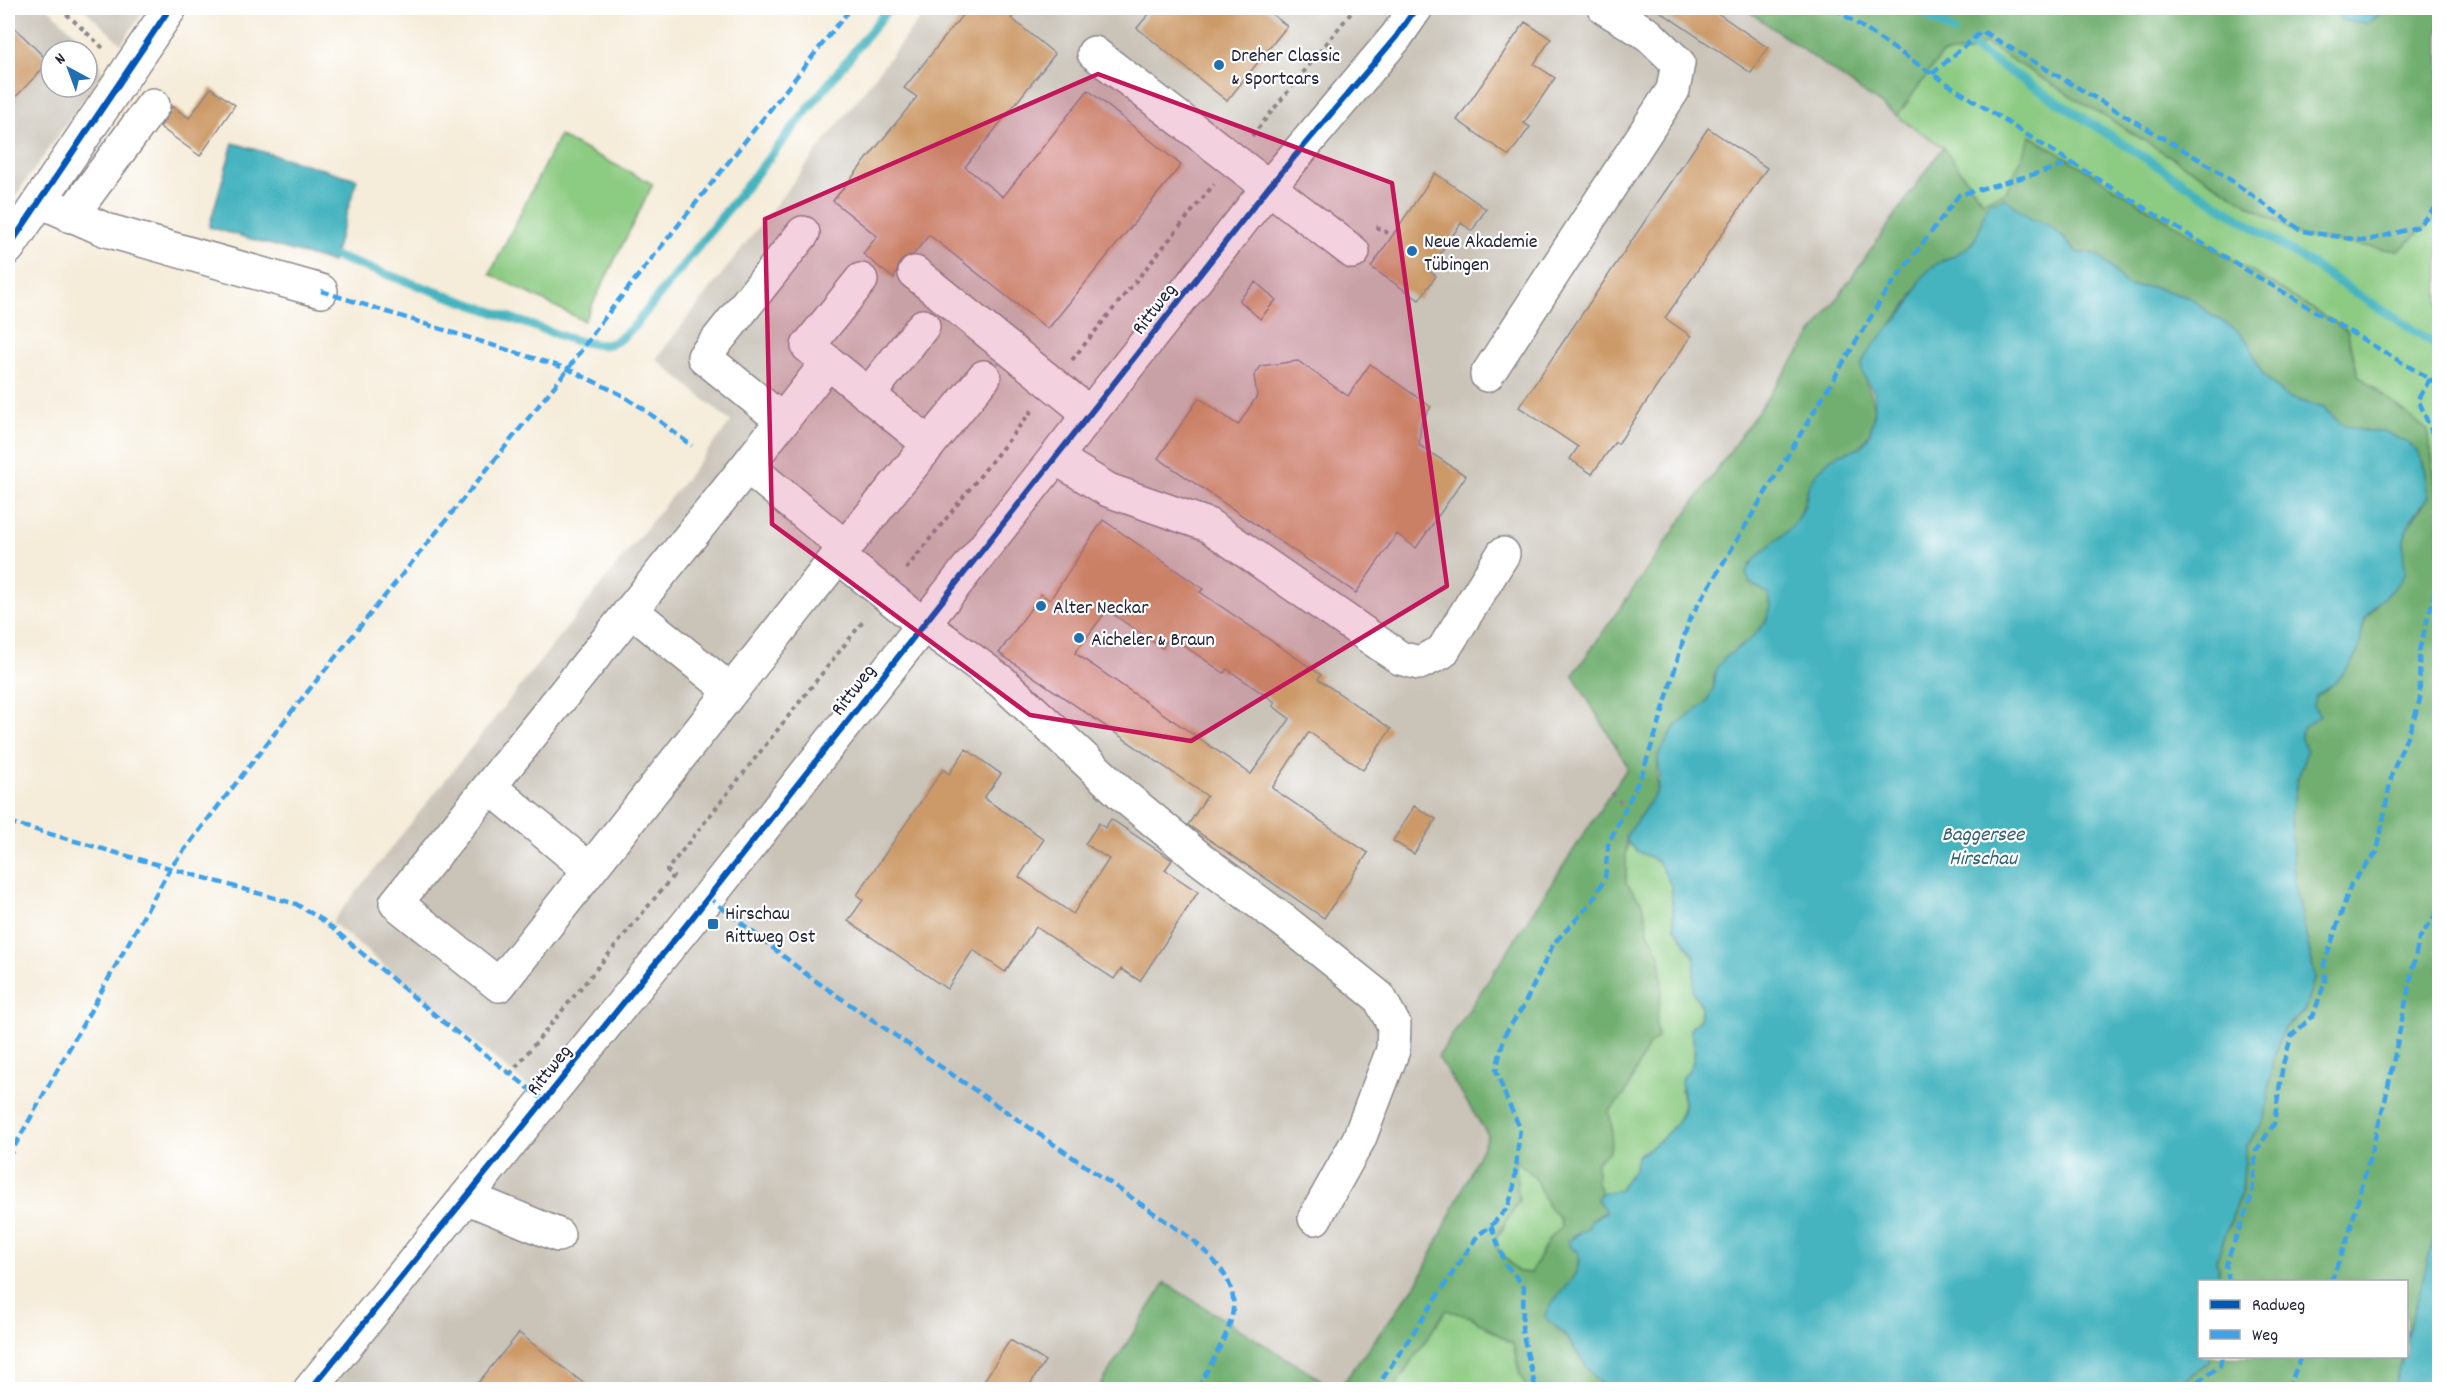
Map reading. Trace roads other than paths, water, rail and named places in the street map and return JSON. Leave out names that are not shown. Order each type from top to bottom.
[{"type":"street","points":[[8,248],[170,8]]},
{"type":"street","name":"Rittweg","points":[[310,1389],[692,918],[1268,188],[1396,37],[1416,8]]},
{"type":"street","points":[[1487,375],[1673,90],[1678,63],[1649,35],[1605,8]]},
{"type":"street","points":[[1094,53],[1353,252]]},
{"type":"street","points":[[71,216],[153,105]]},
{"type":"street","points":[[40,201],[106,230],[321,291]]},
{"type":"street","points":[[783,421],[704,357],[803,233]]},
{"type":"street","points":[[915,273],[1090,414]]},
{"type":"street","points":[[861,280],[808,346],[929,444]]},
{"type":"street","points":[[868,394],[923,326]]},
{"type":"street","points":[[828,362],[632,611],[396,903],[499,985],[841,551],[984,377]]},
{"type":"street","points":[[1056,458],[1108,490],[1208,525],[1400,658],[1419,663],[1442,652],[1503,554]]},
{"type":"street","points":[[747,466],[885,594],[1002,682],[1132,804],[1379,997],[1394,1025],[1393,1050],[1359,1139],[1315,1218]]},
{"type":"street","points":[[632,611],[731,691]]},
{"type":"street","points":[[490,787],[590,870]]},
{"type":"street","points":[[466,1197],[558,1235]]},
{"type":"water","points":[[2330,8],[2388,8],[2368,23],[2344,21]]},
{"type":"water","points":[[233,143],[357,179],[332,262],[209,227]]},
{"type":"water","name":"Baggersee Hirschau","points":[[2005,198],[2031,219],[2047,224],[2061,235],[2077,253],[2092,253],[2100,256],[2125,284],[2132,287],[2153,287],[2191,298],[2211,315],[2236,329],[2248,342],[2263,375],[2287,397],[2324,408],[2341,424],[2367,432],[2384,431],[2406,442],[2418,452],[2426,472],[2429,497],[2410,522],[2404,540],[2406,571],[2397,585],[2366,617],[2356,656],[2335,682],[2315,696],[2313,706],[2320,715],[2302,728],[2301,739],[2307,751],[2297,780],[2291,815],[2294,880],[2315,977],[2304,1011],[2283,1030],[2273,1059],[2265,1119],[2246,1147],[2242,1191],[2216,1260],[2220,1280],[2198,1280],[2198,1358],[2211,1358],[2210,1361],[2172,1389],[1607,1389],[1590,1371],[1565,1335],[1545,1315],[1577,1271],[1578,1252],[1570,1247],[1568,1241],[1588,1228],[1590,1221],[1606,1212],[1597,1199],[1601,1193],[1619,1190],[1635,1168],[1637,1156],[1665,1136],[1677,1123],[1684,1108],[1681,1079],[1691,1067],[1695,1050],[1690,1029],[1700,1019],[1701,1005],[1693,993],[1695,958],[1674,926],[1671,885],[1658,861],[1639,852],[1628,843],[1626,836],[1657,792],[1660,778],[1658,756],[1675,727],[1706,703],[1713,690],[1717,667],[1727,656],[1749,641],[1765,623],[1771,607],[1769,594],[1750,583],[1746,574],[1750,566],[1798,519],[1804,508],[1809,486],[1823,466],[1833,457],[1859,447],[1867,439],[1875,399],[1862,369],[1865,357],[1906,308],[1926,273],[1974,241],[1988,203]]},
{"type":"water","points":[[2439,1219],[2439,1389],[2393,1389],[2402,1358],[2408,1358],[2408,1335]]},
{"type":"waterway","points":[[334,256],[573,340],[602,345],[614,342],[636,324],[889,8]]},
{"type":"waterway","points":[[1915,8],[1953,32]]},
{"type":"waterway","points":[[1972,47],[2440,347]]},
{"type":"place","name":"Dreher Classic & Sportcars","points":[[1219,65]]},
{"type":"place","name":"Neue Akademie Tübingen","points":[[1412,251]]},
{"type":"place","name":"Alter Neckar","points":[[1041,606]]},
{"type":"place","name":"Aicheler & Braun","points":[[1079,638]]},
{"type":"place","name":"Hirschau Rittweg Ost","points":[[713,924]]}]
